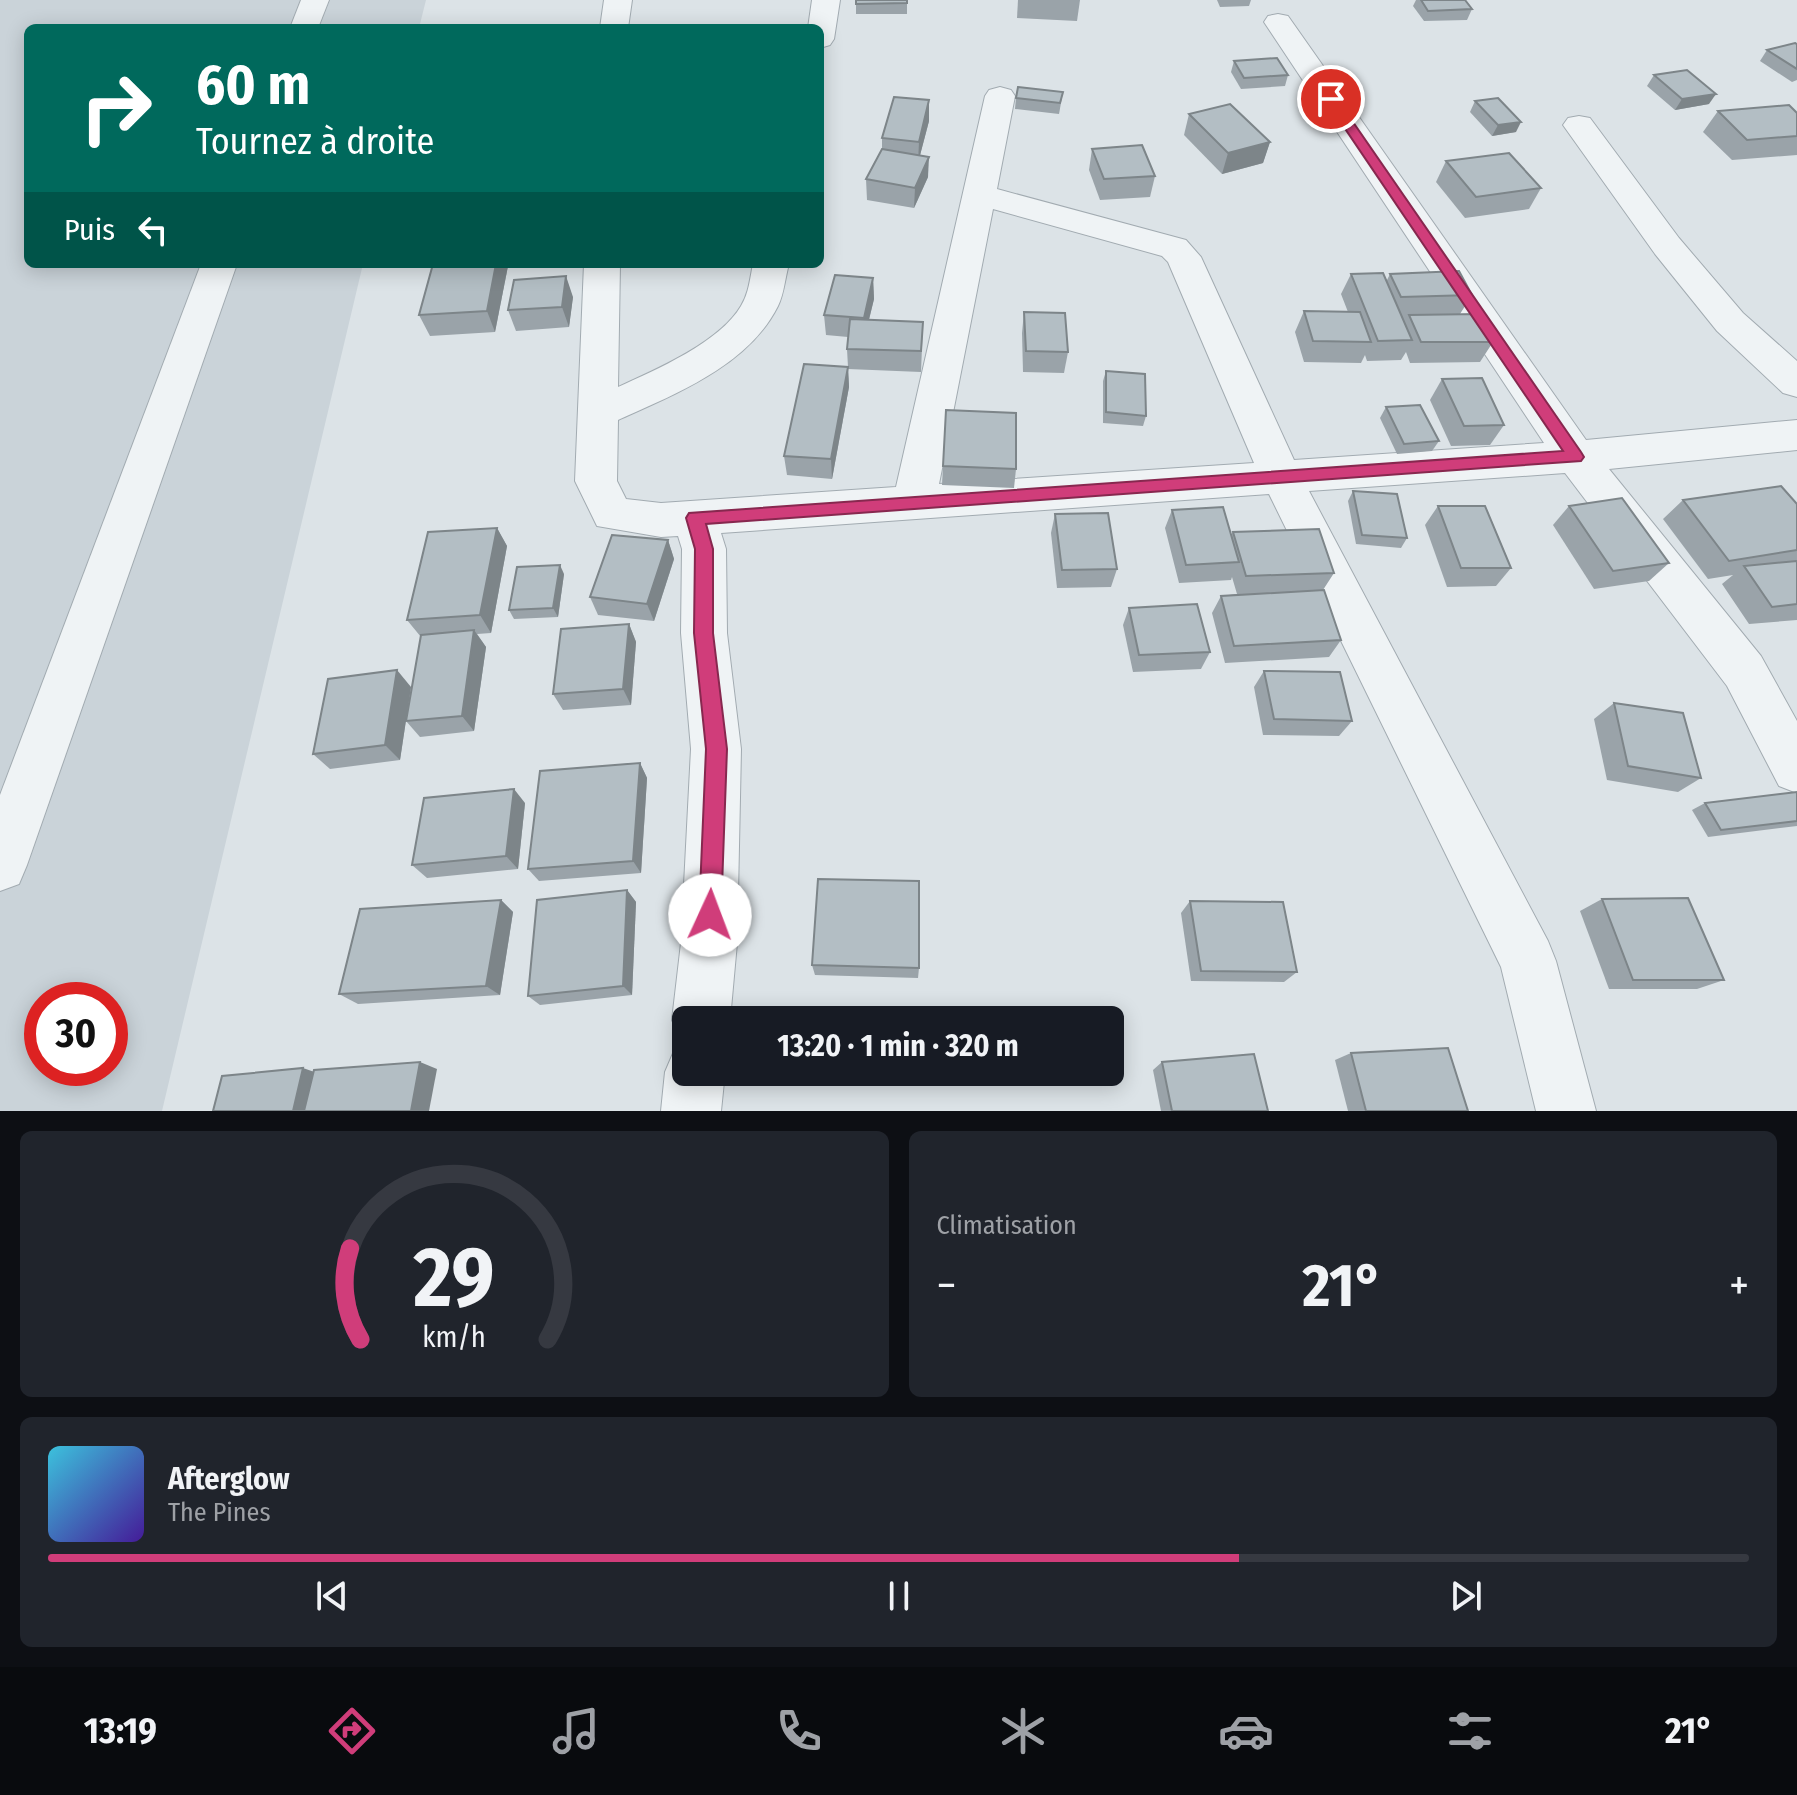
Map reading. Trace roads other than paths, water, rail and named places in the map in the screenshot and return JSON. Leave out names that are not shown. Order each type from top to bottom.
[{"type":"street","points":[[306,24],[315,0]]},
{"type":"street","points":[[615,24],[618,0]]},
{"type":"street","points":[[822,24],[826,0]]},
{"type":"street","points":[[1278,22],[1575,457],[1729,649],[1797,769]]},
{"type":"street","points":[[914,503],[1000,96]]},
{"type":"street","points":[[1579,125],[1667,246],[1730,322],[1797,383]]},
{"type":"street","points":[[979,195],[1174,248],[1183,257],[1281,477],[1528,961],[1566,1111]]},
{"type":"street","points":[[0,865],[218,268]]},
{"type":"street","points":[[602,268],[596,481],[612,514],[661,520],[695,518],[1575,457],[1797,435]]},
{"type":"street","points":[[598,412],[660,384],[736,338],[760,307],[770,268]]},
{"type":"street","points":[[695,518],[704,549],[704,633],[716,749],[709,943],[702,1006]]},
{"type":"street","points":[[691,1111],[694,1086]]}]
